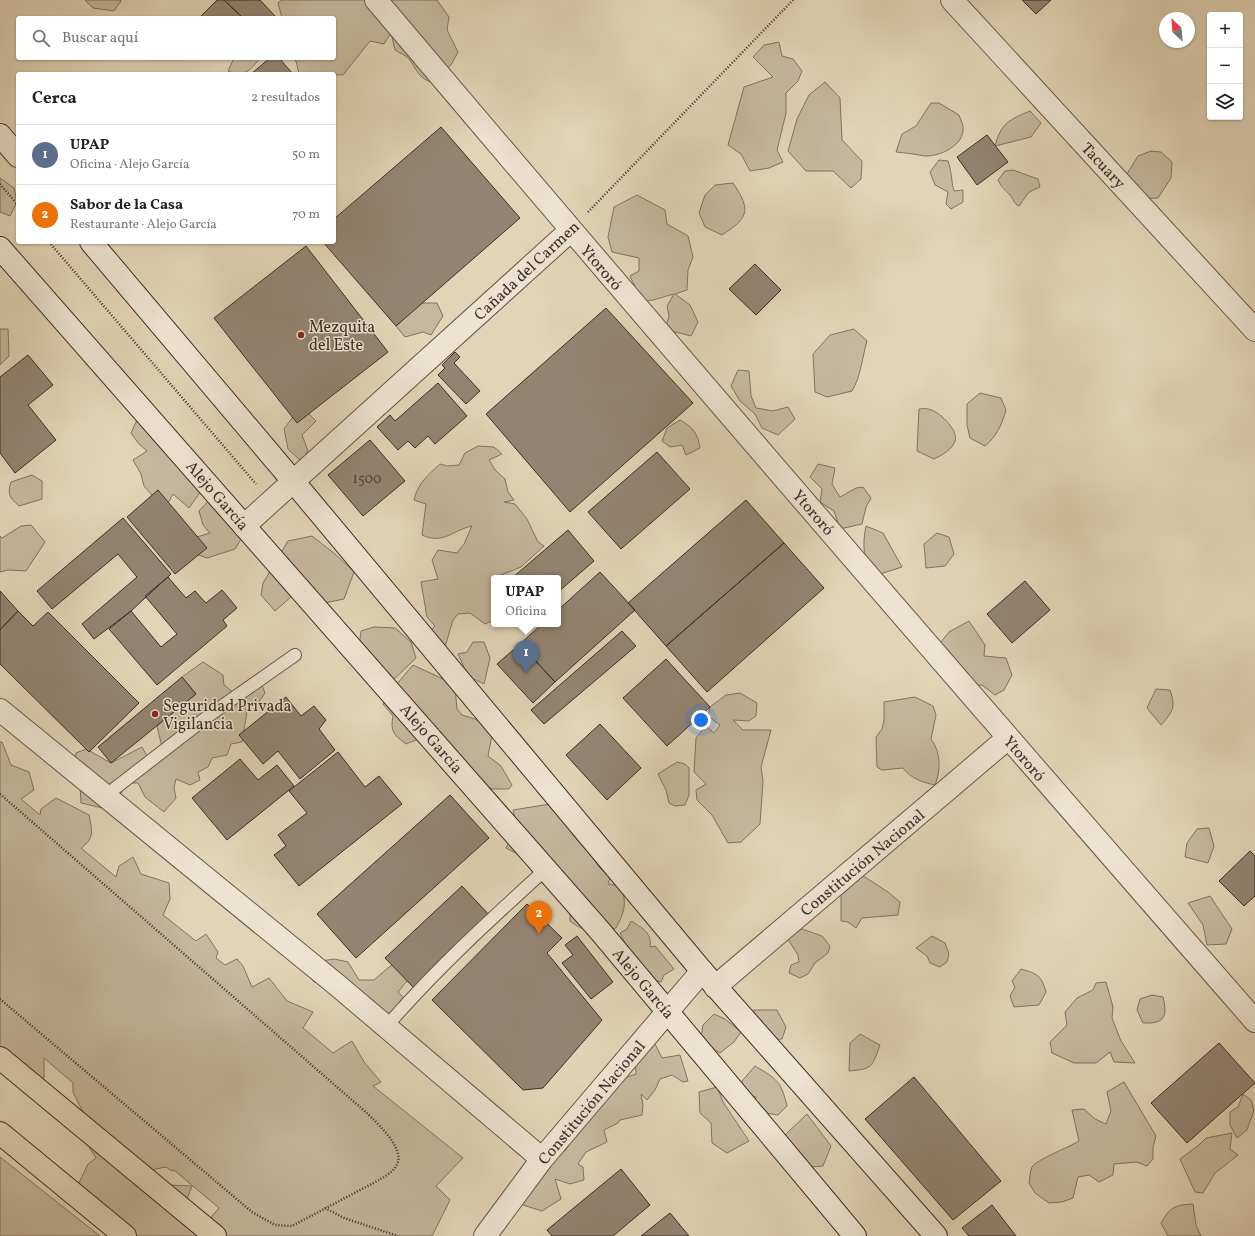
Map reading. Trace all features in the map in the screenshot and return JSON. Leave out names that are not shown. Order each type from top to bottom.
[{"type":"main road","points":[[0,1058],[215,1236]]},
{"type":"main road","points":[[0,1133],[125,1236]]},
{"type":"street","name":"Ytororó","points":[[376,0],[570,230],[1008,738],[1255,1021]]},
{"type":"street","name":"Tacuary","points":[[952,0],[1255,330]]},
{"type":"street","points":[[0,135],[16,154]]},
{"type":"street","name":"Cañada del Carmen","points":[[244,526],[570,230]]},
{"type":"street","points":[[92,244],[293,481],[708,979],[936,1236]]},
{"type":"street","name":"Alejo García","points":[[0,248],[546,869],[855,1236]]},
{"type":"street","points":[[0,710],[386,1027],[542,1159]]},
{"type":"street","name":"Constitución Nacional","points":[[485,1236],[542,1159],[667,1011],[1008,738]]},
{"type":"lane","points":[[105,796],[211,714],[295,655]]},
{"type":"lane","points":[[386,1027],[412,997],[546,869]]},
{"type":"path","name":"Cañada del Carmen","points":[[570,230],[793,0]]},
{"type":"path","points":[[0,184],[16,203]]},
{"type":"path","points":[[51,244],[270,501]]},
{"type":"path","points":[[0,794],[384,1129],[398,1154],[398,1163],[392,1172],[379,1180],[292,1226],[275,1225],[252,1212],[0,999]]},
{"type":"path","points":[[325,1208],[344,1218],[398,1236]]},
{"type":"shaded area","points":[[85,0],[121,1],[114,11],[93,8]]},
{"type":"shaded area","points":[[281,0],[437,0],[449,17],[447,30],[458,52],[451,65],[431,82],[420,75],[408,58],[395,50],[391,33],[384,44],[370,41],[343,75],[336,75],[336,72],[299,72],[295,60],[336,60],[336,16],[281,16],[278,3]]},
{"type":"shaded area","points":[[779,42],[782,56],[793,59],[802,71],[798,81],[786,93],[786,113],[777,150],[783,162],[769,168],[750,171],[741,154],[728,145],[744,87],[773,77],[753,57],[764,45]]},
{"type":"shaded area","points":[[233,60],[258,60],[246,72],[228,71]]},
{"type":"shaded area","points":[[825,82],[840,98],[842,140],[862,161],[861,179],[851,188],[833,171],[806,171],[788,151],[797,119],[809,95]]},
{"type":"shaded area","points":[[931,103],[939,103],[959,115],[963,124],[963,133],[960,139],[950,149],[930,156],[896,152],[902,134],[916,126]]},
{"type":"shaded area","points":[[1030,111],[1041,123],[1031,137],[995,146],[1000,132],[1007,123]]},
{"type":"shaded area","points":[[1151,151],[1161,152],[1172,162],[1171,178],[1158,198],[1135,199],[1135,190],[1127,174],[1138,156]]},
{"type":"shaded area","points":[[939,160],[948,161],[954,191],[963,190],[963,202],[951,209],[946,204],[948,192],[935,185],[930,172]]},
{"type":"shaded area","points":[[1013,170],[1038,179],[1040,187],[1029,192],[1019,206],[1001,186],[998,180],[1005,171]]},
{"type":"shaded area","points":[[0,178],[14,188],[16,204],[10,216],[0,212]]},
{"type":"shaded area","points":[[733,183],[743,201],[745,207],[744,213],[737,224],[722,235],[705,227],[699,213],[705,195],[715,185]]},
{"type":"shaded area","points":[[637,195],[665,210],[667,224],[688,236],[693,257],[688,270],[687,290],[675,294],[690,305],[698,322],[691,336],[672,331],[666,326],[669,316],[667,306],[674,294],[650,301],[642,298],[630,276],[639,271],[639,258],[612,252],[608,237],[614,207]]},
{"type":"shaded area","points":[[421,303],[437,303],[443,316],[431,335],[423,332],[405,337],[396,326]]},
{"type":"shaded area","points":[[0,329],[8,329],[9,356],[0,365]]},
{"type":"shaded area","points":[[854,329],[867,341],[859,373],[852,391],[827,397],[815,392],[813,354],[830,335]]},
{"type":"shaded area","points":[[738,370],[749,371],[751,396],[756,408],[773,411],[788,407],[795,419],[778,435],[762,428],[755,414],[740,401],[731,386]]},
{"type":"shaded area","points":[[980,393],[1001,398],[1006,410],[998,430],[985,446],[970,438],[967,425],[967,404]]},
{"type":"shaded area","points":[[304,409],[316,421],[302,435],[308,451],[301,461],[288,449],[284,429],[292,418]]},
{"type":"shaded area","points":[[919,409],[932,410],[937,413],[947,421],[954,432],[955,441],[952,447],[934,459],[917,451]]},
{"type":"shaded area","points":[[137,420],[204,480],[199,494],[189,508],[173,494],[164,511],[155,506],[151,494],[144,486],[141,474],[133,460],[147,451],[139,444],[131,433]]},
{"type":"shaded area","points":[[680,420],[694,431],[700,448],[686,455],[682,445],[670,447],[662,441],[667,428]]},
{"type":"shaded area","points":[[478,446],[494,447],[502,454],[489,460],[496,471],[505,479],[508,492],[514,500],[504,502],[515,504],[527,519],[538,542],[544,546],[521,567],[501,575],[491,575],[491,621],[485,624],[470,613],[458,614],[453,620],[445,647],[423,638],[435,626],[427,617],[421,582],[438,579],[432,560],[438,550],[457,553],[464,544],[472,526],[442,538],[429,538],[422,535],[426,504],[414,500],[421,484],[440,464],[447,466],[459,465],[465,453]]},
{"type":"shaded area","points":[[818,464],[835,468],[832,484],[840,497],[856,488],[863,487],[871,498],[866,507],[862,524],[840,529],[834,511],[820,502],[822,489],[810,477]]},
{"type":"shaded area","points":[[32,475],[42,481],[42,499],[19,506],[13,501],[9,493],[11,482]]},
{"type":"shaded area","points":[[211,498],[244,534],[235,549],[207,558],[185,550],[184,541],[210,533],[203,525],[199,511]]},
{"type":"shaded area","points":[[31,525],[45,542],[26,571],[8,570],[0,572],[0,536],[2,538],[21,526]]},
{"type":"shaded area","points":[[866,526],[883,533],[902,567],[871,577],[864,552]]},
{"type":"shaded area","points":[[937,533],[949,537],[954,554],[945,566],[926,568],[924,544]]},
{"type":"shaded area","points":[[312,536],[335,554],[354,572],[344,599],[315,605],[292,596],[275,611],[261,595],[263,583],[288,541]]},
{"type":"shaded area","points":[[969,621],[985,645],[984,656],[1006,658],[1012,675],[1004,690],[995,695],[982,685],[970,686],[940,643],[949,632]]},
{"type":"shaded area","points":[[374,627],[395,628],[411,642],[416,658],[386,687],[357,663],[361,631]]},
{"type":"shaded area","points":[[473,642],[484,642],[490,658],[484,684],[468,676],[458,654],[467,652]]},
{"type":"shaded area","points":[[203,662],[223,675],[224,685],[238,696],[260,680],[265,693],[256,706],[244,705],[247,712],[242,742],[231,744],[227,755],[212,758],[208,767],[198,772],[200,780],[190,785],[176,779],[174,788],[176,798],[164,812],[145,797],[138,783],[127,783],[111,810],[81,803],[80,786],[74,771],[76,753],[86,749],[111,763],[142,747],[147,756],[164,756],[157,726],[196,694],[182,677]]},
{"type":"shaded area","points":[[413,665],[441,678],[455,688],[457,709],[462,715],[475,719],[493,730],[488,756],[501,766],[512,785],[509,789],[492,789],[419,739],[406,744],[394,733],[392,726],[393,716],[383,704],[390,692]]},
{"type":"shaded area","points":[[1156,689],[1170,690],[1173,701],[1171,713],[1161,725],[1147,708]]},
{"type":"shaded area","points":[[740,693],[757,703],[756,716],[749,721],[733,720],[743,730],[771,730],[761,767],[763,781],[760,824],[741,842],[728,843],[712,815],[697,800],[696,790],[706,784],[694,772],[696,738],[706,726],[714,733],[720,725],[708,716],[710,707],[726,695]]},
{"type":"shaded area","points":[[915,697],[933,706],[936,715],[931,739],[937,750],[939,761],[935,785],[918,780],[909,775],[903,768],[882,770],[877,767],[876,737],[882,729],[884,720],[884,702]]},
{"type":"shaded area","points":[[0,742],[2,742],[11,765],[29,772],[34,790],[21,799],[40,815],[41,809],[56,798],[89,815],[91,834],[89,841],[81,848],[116,877],[119,866],[133,857],[141,874],[169,883],[170,899],[163,915],[196,941],[206,934],[218,952],[216,958],[225,965],[237,959],[243,966],[252,987],[269,978],[287,1001],[313,1012],[303,1028],[333,1053],[352,1041],[364,1062],[381,1082],[373,1086],[463,1158],[436,1186],[450,1200],[432,1236],[209,1236],[212,1216],[219,1208],[174,1170],[172,1171],[166,1167],[151,1170],[169,1185],[192,1186],[183,1209],[200,1224],[196,1236],[133,1236],[78,1185],[88,1164],[96,1158],[79,1131],[83,1112],[73,1092],[73,1083],[44,1058],[44,1078],[32,1084],[0,1069]]},
{"type":"shaded area","points":[[677,762],[685,764],[689,768],[689,795],[685,805],[675,806],[669,803],[666,790],[658,774]]},
{"type":"shaded area","points":[[550,804],[566,819],[573,835],[594,859],[598,866],[610,878],[608,884],[620,886],[624,897],[624,907],[616,928],[592,931],[581,928],[570,921],[570,906],[521,856],[506,848],[517,825],[513,810]]},
{"type":"shaded area","points":[[1209,828],[1214,846],[1208,863],[1185,857],[1187,843],[1197,829]]},
{"type":"shaded area","points":[[854,870],[888,892],[900,902],[898,915],[862,918],[856,928],[848,922],[841,921],[841,880]]},
{"type":"shaded area","points":[[1210,896],[1232,929],[1226,944],[1207,945],[1203,925],[1188,903]]},
{"type":"shaded area","points":[[631,921],[648,934],[650,947],[655,946],[674,969],[664,975],[661,982],[652,979],[615,957],[625,943],[620,933],[627,929]]},
{"type":"shaded area","points":[[802,929],[822,936],[830,946],[828,953],[815,963],[808,974],[800,978],[789,973],[791,965],[799,962],[798,955],[782,930]]},
{"type":"shaded area","points":[[932,936],[945,943],[949,954],[947,962],[940,967],[930,963],[927,956],[916,948]]},
{"type":"shaded area","points":[[334,959],[348,962],[359,980],[374,980],[389,967],[401,961],[416,970],[398,992],[407,1001],[398,1014],[387,1013],[369,1023],[322,982],[314,982],[308,974],[309,963]]},
{"type":"shaded area","points":[[1021,969],[1035,974],[1042,982],[1046,992],[1039,1005],[1014,1007],[1010,996],[1015,987],[1012,981]]},
{"type":"shaded area","points":[[1106,982],[1113,1007],[1112,1018],[1121,1041],[1135,1063],[1114,1062],[1110,1052],[1096,1063],[1074,1063],[1052,1053],[1050,1042],[1067,1025],[1065,1012],[1077,998],[1093,990],[1096,983]]},
{"type":"shaded area","points":[[1152,995],[1163,997],[1165,1010],[1163,1018],[1156,1022],[1143,1023],[1137,1010],[1140,999]]},
{"type":"shaded area","points":[[754,1010],[777,1010],[786,1027],[782,1039],[770,1040],[751,1017]]},
{"type":"shaded area","points":[[714,1014],[725,1019],[741,1032],[734,1042],[720,1053],[712,1048],[701,1037],[703,1025]]},
{"type":"shaded area","points":[[860,1034],[880,1045],[870,1066],[863,1069],[849,1071],[850,1043]]},
{"type":"shaded area","points":[[655,1044],[662,1058],[680,1055],[688,1081],[683,1082],[672,1075],[660,1079],[655,1090],[647,1100],[641,1094],[643,1105],[642,1115],[620,1120],[618,1123],[604,1130],[607,1142],[586,1152],[578,1164],[583,1167],[584,1180],[570,1184],[555,1179],[561,1199],[542,1211],[523,1205],[515,1193],[550,1161],[566,1150],[576,1130],[621,1079],[636,1074],[635,1057]]},
{"type":"shaded area","points":[[755,1066],[773,1078],[783,1091],[787,1106],[778,1115],[752,1111],[756,1097],[745,1093],[742,1081]]},
{"type":"shaded area","points":[[1124,1082],[1156,1136],[1153,1147],[1153,1159],[1147,1166],[1137,1162],[1114,1164],[1113,1175],[1099,1182],[1089,1175],[1078,1177],[1073,1198],[1062,1202],[1049,1203],[1035,1193],[1029,1183],[1032,1167],[1040,1161],[1079,1141],[1072,1110],[1084,1109],[1095,1119],[1106,1124],[1111,1111],[1107,1092]]},
{"type":"shaded area","points":[[717,1087],[723,1102],[749,1141],[727,1153],[712,1143],[711,1123],[700,1113],[699,1092]]},
{"type":"shaded area","points":[[1243,1094],[1251,1100],[1254,1110],[1247,1130],[1237,1138],[1230,1125],[1230,1112],[1238,1107]]},
{"type":"shaded area","points":[[807,1114],[831,1146],[823,1166],[800,1168],[782,1138]]},
{"type":"shaded area","points":[[1232,1133],[1230,1149],[1238,1155],[1215,1173],[1203,1193],[1195,1192],[1180,1159],[1206,1138]]},
{"type":"shaded area","points":[[0,1157],[100,1236],[0,1236]]},
{"type":"shaded area","points":[[1193,1204],[1196,1225],[1201,1236],[1168,1236],[1161,1223],[1167,1213],[1177,1206]]},
{"type":"building","points":[[217,0],[224,0],[241,16],[201,16]]},
{"type":"building","points":[[224,0],[260,0],[275,16],[241,16]]},
{"type":"building","points":[[1022,0],[1051,0],[1036,14]]},
{"type":"building","points":[[268,60],[281,60],[291,72],[253,72]]},
{"type":"building","points":[[441,127],[520,218],[396,326],[325,244],[336,244],[336,217]]},
{"type":"building","points":[[987,135],[1008,162],[977,185],[957,157]]},
{"type":"building","name":"Mezquita del Este","points":[[306,246],[388,352],[297,423],[214,318]]},
{"type":"building","points":[[755,264],[781,290],[756,315],[729,289]]},
{"type":"building","points":[[606,308],[693,403],[570,512],[486,414]]},
{"type":"building","points":[[455,352],[460,357],[454,363],[480,391],[466,404],[438,375],[445,368],[442,365]]},
{"type":"building","points":[[28,355],[53,385],[28,405],[56,440],[15,473],[0,453],[0,377]]},
{"type":"building","points":[[438,383],[467,416],[435,444],[428,436],[415,448],[408,441],[398,450],[377,427],[390,415],[395,421]]},
{"type":"building","points":[[370,440],[405,481],[363,516],[328,475]]},
{"type":"building","points":[[657,452],[690,489],[621,549],[588,512]]},
{"type":"building","points":[[158,490],[207,548],[175,574],[127,517]]},
{"type":"building","points":[[746,500],[784,543],[666,646],[628,603]]},
{"type":"building","points":[[123,518],[171,574],[131,611],[94,639],[82,624],[137,577],[118,554],[52,609],[37,591]]},
{"type":"building","points":[[568,530],[594,561],[561,589],[561,575],[516,575]]},
{"type":"building","points":[[784,543],[824,588],[707,692],[666,646]]},
{"type":"building","points":[[600,572],[635,610],[555,682],[520,644],[539,627],[561,627],[561,607]]},
{"type":"building","points":[[168,577],[186,598],[195,591],[206,603],[222,590],[237,608],[223,620],[227,626],[157,685],[109,629],[131,611],[161,647],[177,634],[145,596]]},
{"type":"building","points":[[1025,581],[1050,610],[1012,643],[987,614]]},
{"type":"building","points":[[0,591],[18,611],[0,630]]},
{"type":"building","points":[[18,611],[33,626],[48,612],[139,703],[89,752],[0,664],[0,630]]},
{"type":"building","points":[[622,631],[636,646],[544,724],[531,710]]},
{"type":"building","points":[[520,644],[555,682],[533,703],[497,664]]},
{"type":"building","points":[[666,659],[710,707],[667,746],[623,698]]},
{"type":"building","name":"Seguridad Privada Vigilancia","points":[[182,677],[196,694],[111,763],[98,747]]},
{"type":"building","points":[[286,697],[301,716],[314,706],[326,720],[319,729],[335,750],[300,779],[278,751],[263,764],[239,735]]},
{"type":"building","points":[[600,724],[641,768],[607,800],[566,755]]},
{"type":"building","points":[[338,752],[365,787],[379,776],[402,804],[299,886],[274,855],[286,846],[278,835],[307,813],[289,791]]},
{"type":"building","points":[[240,759],[258,780],[277,765],[294,786],[227,840],[192,798]]},
{"type":"building","points":[[450,795],[489,838],[356,958],[317,914]]},
{"type":"building","points":[[1250,851],[1255,856],[1255,896],[1244,906],[1219,881]]},
{"type":"building","points":[[462,886],[491,917],[414,988],[385,958]]},
{"type":"building","points":[[527,904],[562,938],[547,953],[602,1020],[543,1088],[523,1090],[432,1000]]},
{"type":"building","points":[[577,936],[613,982],[591,999],[562,963],[573,955],[565,945]]},
{"type":"building","points":[[1219,1043],[1255,1083],[1187,1143],[1151,1103]]},
{"type":"building","points":[[914,1077],[1001,1181],[953,1220],[865,1119]]},
{"type":"building","points":[[621,1169],[650,1205],[613,1236],[552,1236],[547,1230]]},
{"type":"building","points":[[992,1205],[1016,1236],[969,1236],[962,1228]]},
{"type":"building","points":[[670,1213],[689,1236],[641,1236]]},
{"type":"place","name":"Mezquita del Este","points":[[301,335]]},
{"type":"place","name":"UPAP","points":[[526,673]]},
{"type":"place","name":"Seguridad Privada Vigilancia","points":[[155,714]]},
{"type":"place","name":"Sabor de la Casa","points":[[539,934]]}]
